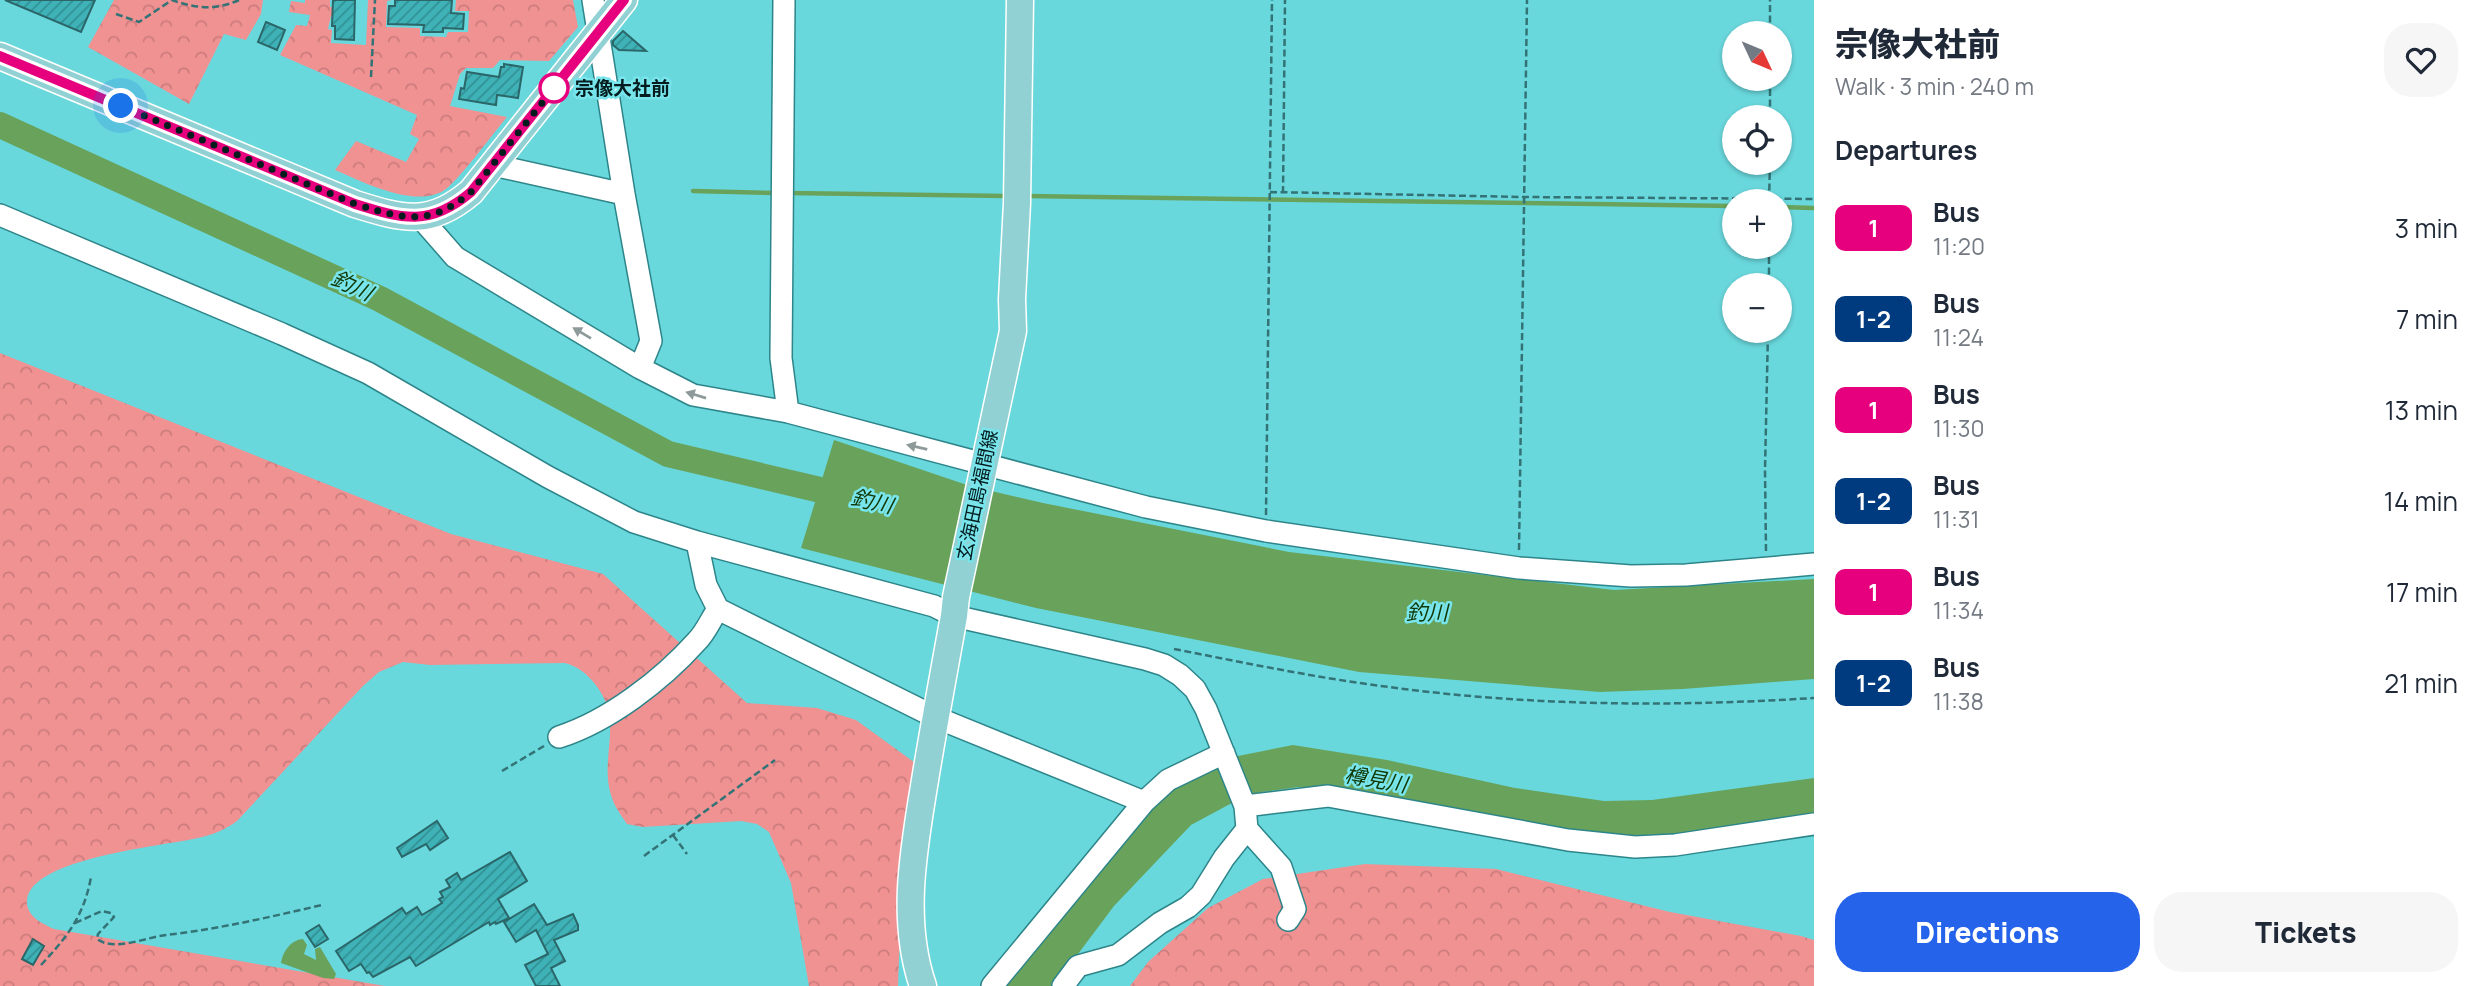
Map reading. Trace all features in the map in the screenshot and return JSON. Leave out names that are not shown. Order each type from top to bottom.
[{"type":"main road","points":[[0,56],[355,204],[392,216],[420,217],[457,204],[471,192],[624,0]]},
{"type":"main road","name":"玄海田島福間線","points":[[923,986],[913,947],[911,874],[956,597],[1013,331],[1020,0]]},
{"type":"street","points":[[593,0],[651,341],[640,368]]},
{"type":"street","points":[[784,0],[781,358],[788,412]]},
{"type":"street","points":[[494,165],[624,194]]},
{"type":"street","points":[[0,215],[368,373],[599,506],[634,522],[697,542],[934,606],[954,617],[1164,665],[1195,689],[1206,709],[1245,806],[1247,829],[1281,867],[1295,909],[1287,920]]},
{"type":"street","points":[[420,217],[455,257],[640,368],[693,395],[788,412],[982,471],[1266,531],[1519,568],[1631,576],[1686,575],[1814,564]]},
{"type":"street","points":[[697,542],[706,585],[718,609],[935,717],[1144,802]]},
{"type":"street","points":[[559,737],[581,730],[634,698],[699,640],[718,609]]},
{"type":"street","points":[[992,986],[1144,802],[1168,780],[1226,757]]},
{"type":"street","points":[[1245,806],[1328,796],[1568,840],[1635,847],[1675,845],[1804,825],[1814,836]]},
{"type":"street","points":[[1063,986],[1078,966],[1118,955],[1160,923],[1188,907],[1201,895],[1224,858],[1247,829]]},
{"type":"path","points":[[116,14],[139,22],[172,0],[197,9],[239,0]]},
{"type":"path","points":[[371,77],[375,0]]},
{"type":"path","points":[[1266,531],[1272,0]]},
{"type":"path","points":[[1283,193],[1285,0]]},
{"type":"path","points":[[1519,568],[1527,0]]},
{"type":"path","points":[[1770,0],[1770,21]]},
{"type":"path","points":[[1270,191],[1722,199]]},
{"type":"path","points":[[1792,199],[1814,199]]},
{"type":"path","points":[[1766,569],[1768,343]]},
{"type":"path","points":[[1173,649],[1332,679],[1478,696],[1569,702],[1668,704],[1814,698]]},
{"type":"path","points":[[502,771],[559,737]]},
{"type":"path","points":[[644,856],[775,760]]},
{"type":"path","points":[[673,835],[687,854]]},
{"type":"path","points":[[41,965],[69,934],[87,898],[91,877]]},
{"type":"path","points":[[75,923],[102,911],[111,913],[114,917],[98,934],[97,939],[106,943],[120,943],[218,929],[322,905]]},
{"type":"green space","points":[[114,0],[263,0],[261,14],[246,40],[224,34],[189,104],[88,47]]},
{"type":"green space","points":[[305,0],[330,0],[330,7],[335,7],[335,15],[331,16],[328,29],[332,30],[331,43],[366,45],[368,0],[392,0],[387,1],[386,27],[420,28],[420,36],[446,37],[448,32],[468,32],[469,11],[455,11],[456,0],[573,0],[578,27],[549,61],[500,60],[493,68],[466,68],[460,74],[450,106],[507,117],[449,186],[443,191],[418,197],[389,191],[335,170],[356,141],[406,162],[419,139],[410,134],[417,115],[280,55],[296,25],[307,26],[310,15],[289,12],[291,1],[305,3]]},
{"type":"green space","points":[[0,353],[451,534],[603,574],[747,703],[817,708],[856,720],[918,765],[903,854],[898,986],[809,986],[791,883],[769,832],[757,824],[741,821],[643,827],[627,824],[614,803],[608,781],[610,725],[604,698],[595,684],[578,669],[565,663],[430,665],[403,662],[379,672],[363,686],[237,821],[203,837],[101,856],[74,864],[50,874],[34,886],[27,900],[32,915],[54,929],[385,986],[0,986]]},
{"type":"green space","points":[[1365,864],[1496,869],[1670,912],[1801,936],[1814,940],[1814,986],[1130,986],[1148,962],[1208,908],[1263,879]]},
{"type":"water","points":[[834,440],[970,486],[1289,552],[1614,590],[1814,579],[1814,679],[1600,692],[1359,672],[1036,608],[801,548]]},
{"type":"water","name":"樽見川","points":[[1293,745],[1387,760],[1515,788],[1604,801],[1652,800],[1814,778],[1814,813],[1654,837],[1561,834],[1338,788],[1299,787],[1262,792],[1230,804],[1191,825],[1114,906],[1054,986],[1000,986],[1165,792],[1212,765],[1238,756]]},
{"type":"water","points":[[303,939],[307,945],[304,954],[316,960],[315,949],[320,947],[336,974],[334,979],[323,978],[281,963],[288,947]]},
{"type":"building","points":[[5,0],[95,0],[81,32]]},
{"type":"building","points":[[333,0],[355,0],[354,40],[335,39],[335,26],[332,26]]},
{"type":"building","points":[[395,0],[452,0],[451,13],[464,14],[463,29],[443,28],[443,32],[423,32],[424,25],[388,24],[389,6],[395,6]]},
{"type":"building","points":[[266,22],[285,30],[277,50],[258,42]]},
{"type":"building","points":[[623,31],[646,51],[619,50],[613,45],[613,41]]},
{"type":"building","points":[[504,64],[523,67],[518,98],[497,95],[496,105],[459,99],[467,72],[499,77]]},
{"type":"building","points":[[437,821],[448,838],[430,850],[426,844],[402,857],[397,848]]},
{"type":"building","points":[[510,852],[527,881],[498,899],[509,918],[496,924],[495,922],[490,925],[489,922],[416,966],[410,957],[373,977],[361,964],[349,971],[336,951],[402,908],[406,914],[417,907],[422,915],[442,903],[439,899],[443,897],[440,892],[450,887],[446,880],[457,873],[461,880]]},
{"type":"building","points":[[534,904],[547,925],[573,914],[578,925],[578,930],[554,940],[565,961],[551,968],[560,986],[536,986],[525,965],[548,954],[536,930],[516,942],[504,922]]},
{"type":"building","points":[[319,925],[328,939],[315,947],[306,933]]},
{"type":"building","points":[[33,939],[44,946],[33,965],[22,959]]},
{"type":"waterway","name":"釣川","points":[[0,125],[380,299],[668,454],[854,498]]},
{"type":"waterway","points":[[693,191],[776,193]]},
{"type":"waterway","points":[[788,193],[1007,196]]},
{"type":"waterway","points":[[1026,196],[1722,206]]},
{"type":"waterway","points":[[1792,207],[1814,208]]},
{"type":"bus line","name":"1","points":[[0,56],[355,204],[392,216],[420,217],[457,204],[471,192],[624,0]]},
{"type":"place","name":"宗像大社前","points":[[554,88]]},
{"type":"route","points":[[121,106],[355,204],[406,218],[439,212],[457,204],[471,192],[554,88]]}]
